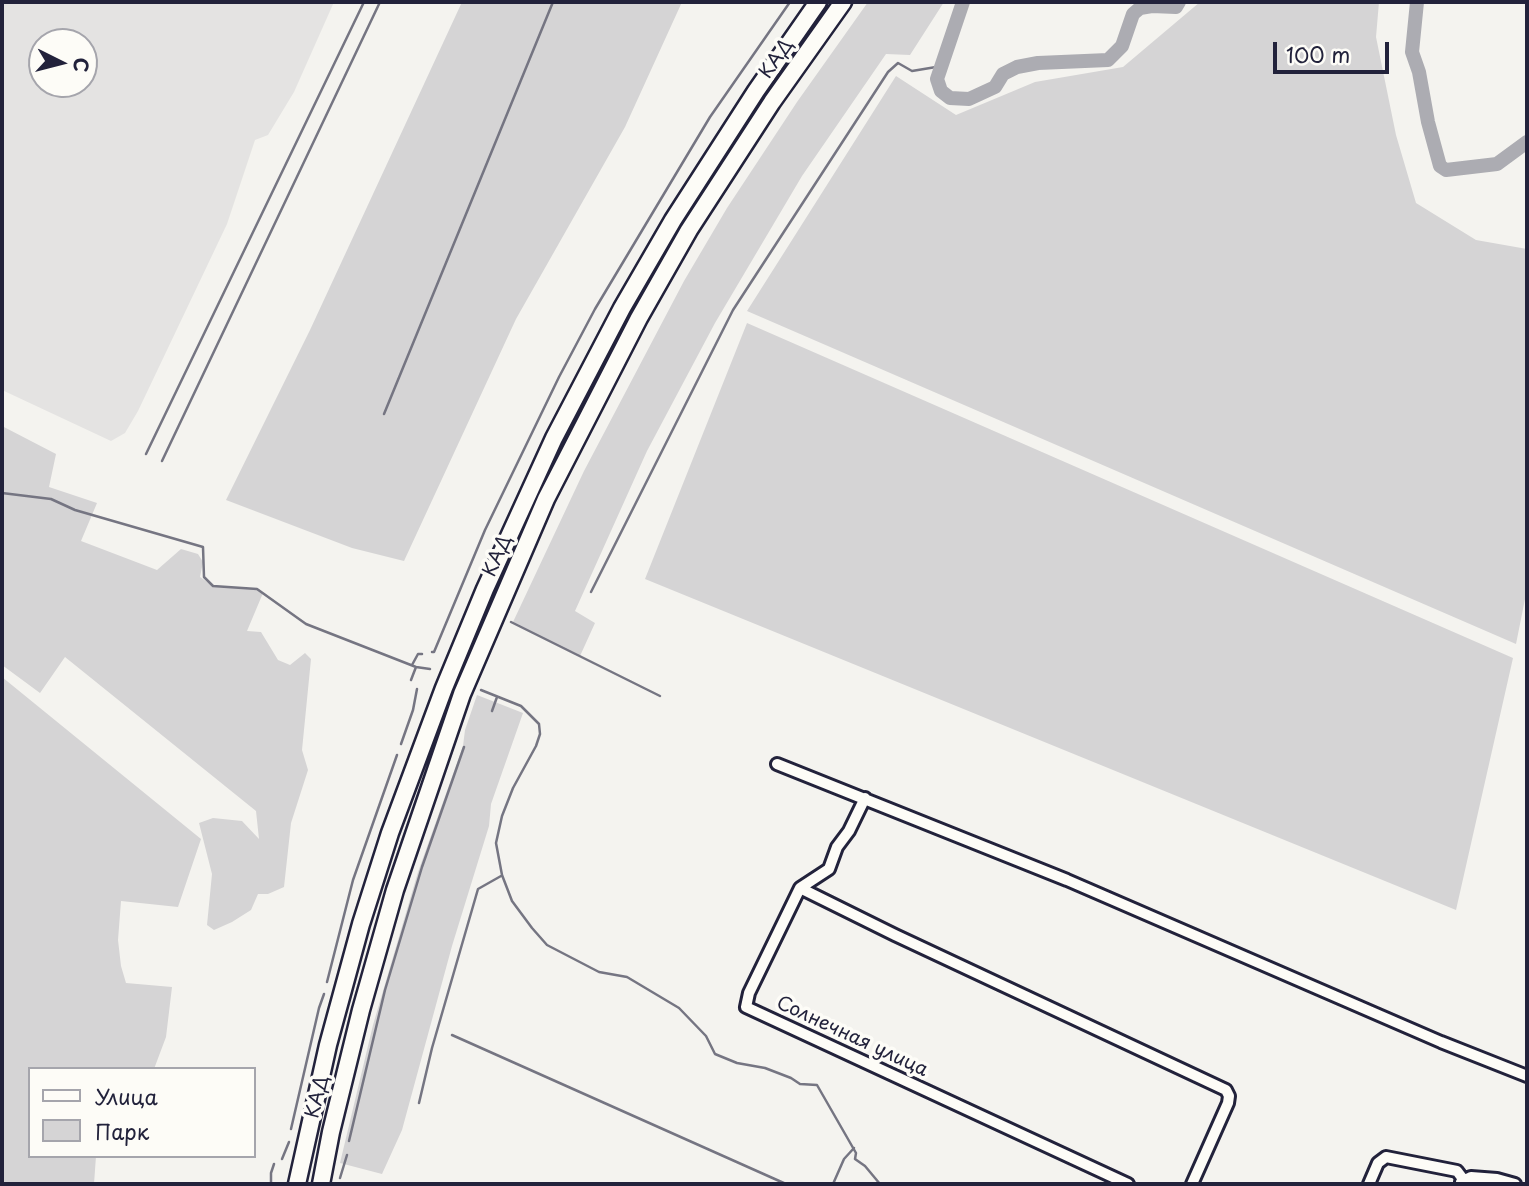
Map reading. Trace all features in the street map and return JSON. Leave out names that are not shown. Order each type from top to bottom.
[{"type":"highway","name":"КАД","points":[[297,1184],[328,1045],[386,846],[444,688],[485,589],[554,438],[622,308],[673,220],[756,91],[818,2]]},
{"type":"highway","name":"КАД","points":[[321,1184],[361,1010],[395,890],[462,694],[540,512],[633,330],[689,230],[772,102],[843,2]]},
{"type":"street","points":[[777,764],[1067,880],[1441,1042],[1527,1076]]},
{"type":"street","points":[[800,888],[829,869],[836,847],[849,831],[865,799]]},
{"type":"street","points":[[800,888],[1226,1090],[1228,1103],[1192,1184]]},
{"type":"street","name":"Солнечная улица","points":[[800,888],[749,993],[747,1007],[1128,1184]]},
{"type":"street","points":[[1369,1184],[1378,1163],[1386,1157],[1458,1171],[1461,1182],[1471,1177],[1497,1179],[1515,1184]]},
{"type":"shaded area","points":[[2,2],[334,2],[294,92],[268,135],[255,140],[227,224],[138,411],[125,433],[111,441],[2,390]]},
{"type":"green space","points":[[462,2],[682,2],[625,127],[516,319],[404,561],[352,548],[226,500],[310,330]]},
{"type":"green space","points":[[868,2],[944,2],[910,55],[886,54],[802,176],[715,323],[647,451],[575,611],[595,623],[580,656],[513,622],[584,471],[684,281],[727,208],[797,102]]},
{"type":"green space","points":[[1200,2],[1379,2],[1376,37],[1396,135],[1416,203],[1476,240],[1527,249],[1527,589],[1516,644],[747,311],[896,76],[956,115],[1035,82],[1123,67]]},
{"type":"green space","points":[[747,323],[1513,658],[1456,910],[645,579]]},
{"type":"green space","points":[[2,426],[56,454],[49,487],[97,503],[81,541],[157,570],[181,549],[198,554],[203,562],[200,577],[213,586],[257,589],[263,593],[247,631],[261,632],[278,660],[290,665],[305,653],[311,659],[302,750],[308,770],[291,823],[284,887],[268,894],[258,894],[251,910],[214,930],[207,925],[212,874],[199,823],[213,818],[242,821],[259,839],[256,811],[65,657],[40,693],[2,665]]},
{"type":"green space","points":[[2,677],[201,839],[178,907],[121,901],[118,940],[126,983],[172,987],[166,1037],[155,1067],[28,1067],[28,1158],[96,1158],[94,1184],[2,1184]]},
{"type":"green space","points":[[477,695],[523,713],[491,804],[489,826],[452,946],[402,1130],[382,1174],[340,1163],[373,1025],[418,872],[463,746],[465,730]]},
{"type":"waterway","points":[[146,454],[364,2]]},
{"type":"waterway","points":[[162,461],[380,2]]},
{"type":"waterway","points":[[384,414],[553,2]]},
{"type":"waterway","points":[[432,652],[485,530],[595,309],[710,117],[790,2]]},
{"type":"waterway","points":[[963,2],[937,79],[941,91],[950,98],[969,99],[995,87],[1003,74],[1017,67],[1038,63],[1108,60],[1122,46],[1133,14],[1140,8],[1176,7],[1179,2]]},
{"type":"waterway","points":[[1417,2],[1412,52],[1440,166],[1446,170],[1497,164],[1527,142]]},
{"type":"waterway","points":[[591,592],[733,310],[888,72],[898,63],[912,71],[942,66]]},
{"type":"waterway","points":[[2,493],[51,499],[75,510],[203,547],[204,577],[213,586],[257,589],[306,624],[416,667],[430,669]]},
{"type":"waterway","points":[[511,622],[660,696]]},
{"type":"waterway","points":[[412,665],[418,654],[422,654]]},
{"type":"waterway","points":[[411,680],[416,667]]},
{"type":"waterway","points":[[401,744],[417,689]]},
{"type":"waterway","points":[[481,690],[521,706],[539,724],[540,734],[536,746],[513,788],[502,816],[496,843],[502,875],[512,901],[532,928],[547,945],[599,972],[627,977],[679,1008],[706,1036],[715,1054],[737,1063],[765,1068],[800,1084],[817,1085],[856,1153],[855,1159],[865,1166],[880,1184]]},
{"type":"waterway","points":[[492,711],[497,697]]},
{"type":"waterway","points":[[349,1141],[385,990],[422,867],[464,747]]},
{"type":"waterway","points":[[327,982],[353,880],[397,755]]},
{"type":"waterway","points":[[419,1103],[478,889],[501,876]]},
{"type":"waterway","points":[[291,1129],[324,994]]},
{"type":"waterway","points":[[452,1035],[786,1184]]},
{"type":"waterway","points":[[282,1159],[289,1142]]},
{"type":"waterway","points":[[833,1184],[844,1159],[854,1148]]},
{"type":"waterway","points":[[340,1178],[347,1155]]},
{"type":"waterway","points":[[271,1184],[274,1164]]}]
